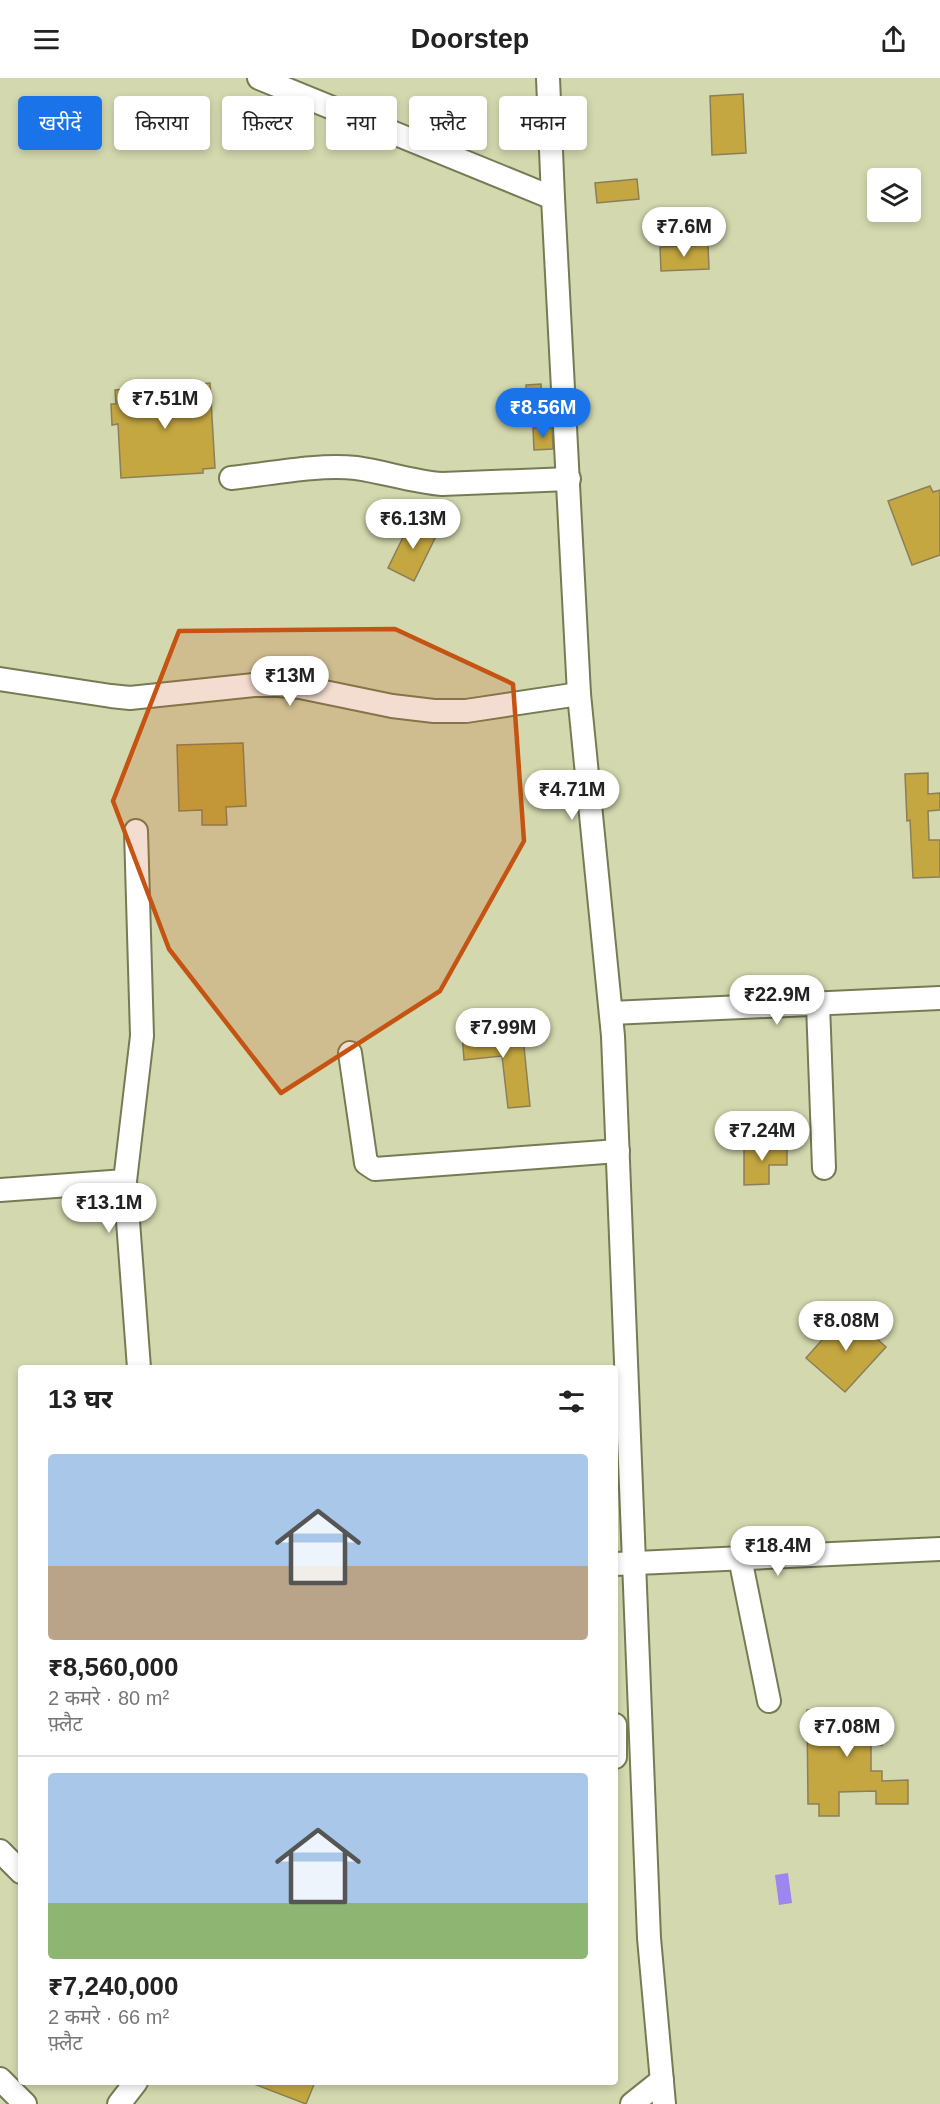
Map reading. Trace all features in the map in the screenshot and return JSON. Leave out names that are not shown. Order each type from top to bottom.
[{"type":"street","points":[[259,78],[553,198]]},
{"type":"street","points":[[548,78],[579,694],[611,1013],[618,1151],[625,1563],[649,1938],[664,2104]]},
{"type":"street","points":[[231,478],[355,468],[442,484],[569,479]]},
{"type":"street","points":[[0,679],[130,698],[254,685],[279,685],[300,687],[392,706],[434,711],[466,711],[579,694]]},
{"type":"street","points":[[136,831],[142,1036],[125,1181],[139,1365]]},
{"type":"street","points":[[611,1013],[940,998]]},
{"type":"street","points":[[818,1004],[824,1168]]},
{"type":"street","points":[[350,1053],[366,1163],[375,1169],[618,1151]]},
{"type":"street","points":[[0,1190],[125,1181]]},
{"type":"street","points":[[625,1563],[940,1549]]},
{"type":"street","points":[[740,1558],[769,1701]]},
{"type":"street","points":[[0,1851],[18,1869]]},
{"type":"street","points":[[0,2079],[25,2104]]},
{"type":"street","points":[[632,2104],[662,2080]]},
{"type":"street","points":[[119,2104],[134,2085]]},
{"type":"highlighted area","points":[[395,629],[513,684],[524,841],[440,991],[281,1093],[169,949],[113,801],[179,631]]},
{"type":"shaded area","points":[[788,1873],[792,1903],[779,1905],[775,1875]]},
{"type":"building","points":[[743,94],[746,153],[712,155],[710,96]]},
{"type":"building","points":[[637,179],[639,199],[597,203],[595,183]]},
{"type":"building","points":[[708,245],[709,269],[661,271],[660,247]]},
{"type":"building","points":[[210,383],[215,468],[203,469],[203,473],[121,478],[118,424],[112,425],[111,404],[116,404],[115,390]]},
{"type":"building","points":[[541,384],[543,419],[528,420],[526,385]]},
{"type":"building","points":[[533,428],[552,428],[553,449],[534,450]]},
{"type":"building","points":[[930,486],[933,492],[940,490],[940,555],[912,565],[888,501]]},
{"type":"building","points":[[412,519],[438,532],[414,581],[388,568]]},
{"type":"building","points":[[243,743],[246,806],[226,807],[227,825],[202,825],[202,810],[179,811],[177,745]]},
{"type":"building","points":[[928,773],[928,794],[940,793],[940,810],[928,811],[929,840],[940,840],[940,877],[913,878],[905,774]]},
{"type":"building","points":[[522,1027],[530,1106],[508,1108],[502,1056],[464,1060],[462,1033]]},
{"type":"building","points":[[744,1144],[787,1144],[787,1165],[769,1165],[769,1184],[744,1185]]},
{"type":"building","points":[[847,1312],[886,1347],[845,1392],[806,1358]]},
{"type":"building","points":[[881,1709],[881,1720],[890,1720],[890,1737],[882,1737],[882,1745],[871,1745],[871,1771],[882,1771],[882,1781],[908,1780],[908,1804],[876,1804],[876,1791],[839,1792],[839,1816],[819,1816],[819,1804],[808,1804],[807,1710]]},
{"type":"building","points":[[257,2085],[314,2085],[306,2104]]}]
